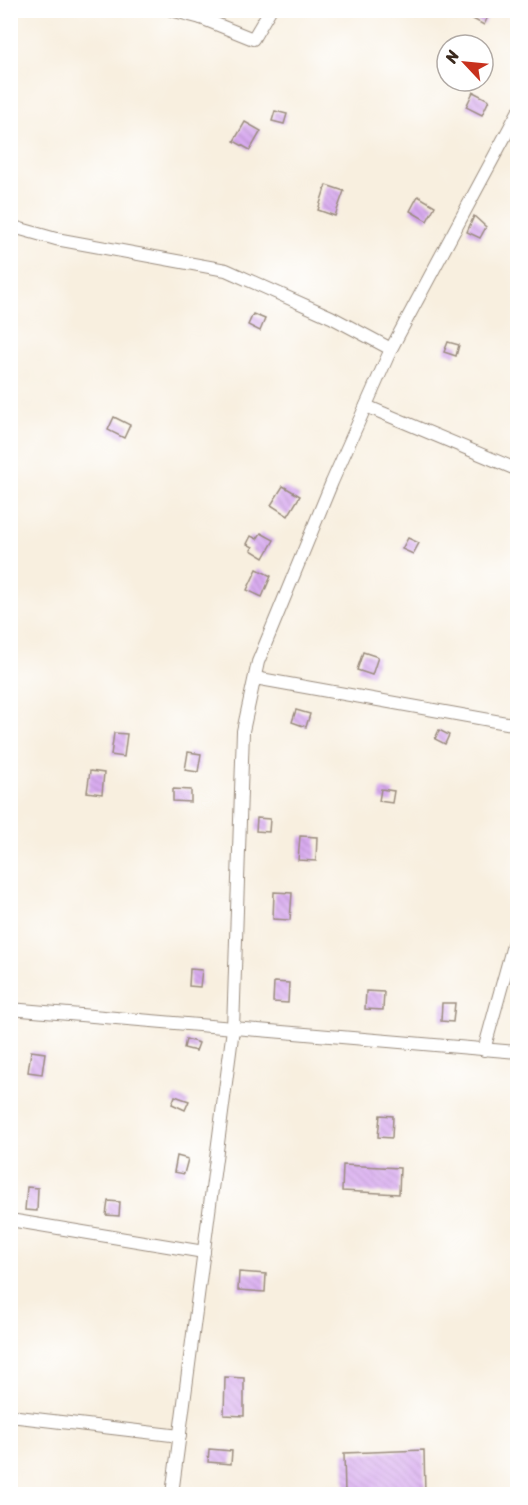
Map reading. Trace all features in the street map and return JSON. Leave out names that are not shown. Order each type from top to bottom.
[{"type":"street","points":[[171,10],[203,14],[253,39],[270,10]]},
{"type":"street","points":[[172,1494],[233,1029],[243,731],[258,662],[391,349],[518,112]]},
{"type":"street","points":[[10,226],[56,239],[226,270],[331,317],[391,349]]},
{"type":"street","points":[[366,406],[518,470]]},
{"type":"street","points":[[255,678],[518,725]]},
{"type":"street","points":[[484,1050],[518,927]]},
{"type":"street","points":[[10,1009],[518,1052]]},
{"type":"street","points":[[10,1220],[204,1252]]},
{"type":"street","points":[[10,1416],[180,1436]]},
{"type":"building","points":[[456,10],[491,10],[484,25]]},
{"type":"building","points":[[473,93],[489,100],[482,115],[466,107]]},
{"type":"building","points":[[275,111],[287,114],[284,124],[272,121]]},
{"type":"building","points":[[245,122],[261,131],[250,150],[234,141]]},
{"type":"building","points":[[326,185],[344,191],[335,216],[318,210]]},
{"type":"building","points":[[418,196],[435,206],[427,221],[410,211]]},
{"type":"building","points":[[474,216],[486,227],[480,238],[467,232]]},
{"type":"building","points":[[253,314],[265,319],[260,331],[248,325]]},
{"type":"building","points":[[448,342],[459,345],[456,356],[444,352]]},
{"type":"building","points":[[114,417],[130,425],[124,438],[108,430]]},
{"type":"building","points":[[283,486],[300,496],[288,516],[271,505]]},
{"type":"building","points":[[261,533],[274,540],[264,558],[251,550],[253,547],[247,544],[251,536],[257,539]]},
{"type":"building","points":[[408,538],[419,543],[413,554],[402,549]]},
{"type":"building","points":[[257,569],[271,576],[262,597],[247,590]]},
{"type":"building","points":[[363,652],[378,657],[372,675],[357,670]]},
{"type":"building","points":[[296,710],[310,714],[306,727],[292,722]]},
{"type":"building","points":[[439,730],[449,735],[445,744],[435,739]]},
{"type":"building","points":[[114,733],[127,734],[124,757],[111,755]]},
{"type":"building","points":[[188,752],[201,754],[198,772],[185,770]]},
{"type":"building","points":[[90,771],[104,773],[102,794],[87,792]]},
{"type":"building","points":[[173,789],[191,790],[191,802],[173,801]]},
{"type":"building","points":[[381,789],[394,791],[392,803],[379,801]]},
{"type":"building","points":[[257,818],[270,819],[269,832],[256,831]]},
{"type":"building","points":[[300,836],[317,837],[316,861],[298,860]]},
{"type":"building","points":[[274,892],[292,893],[290,920],[273,919]]},
{"type":"building","points":[[190,969],[202,970],[200,987],[189,986]]},
{"type":"building","points":[[274,982],[289,983],[288,1003],[273,1002]]},
{"type":"building","points":[[366,991],[384,992],[383,1010],[365,1009]]},
{"type":"building","points":[[442,1003],[455,1003],[453,1022],[441,1021]]},
{"type":"building","points":[[186,1039],[199,1043],[196,1051],[184,1048]]},
{"type":"building","points":[[31,1051],[45,1053],[42,1074],[28,1072]]},
{"type":"building","points":[[175,1096],[189,1101],[185,1110],[172,1104]]},
{"type":"building","points":[[380,1115],[393,1116],[392,1138],[378,1137]]},
{"type":"building","points":[[177,1156],[188,1159],[184,1174],[174,1172]]},
{"type":"building","points":[[343,1165],[400,1168],[399,1194],[342,1191]]},
{"type":"building","points":[[27,1187],[38,1188],[37,1211],[25,1210]]},
{"type":"building","points":[[108,1201],[120,1202],[119,1216],[106,1215]]},
{"type":"building","points":[[239,1272],[266,1274],[265,1292],[238,1290]]},
{"type":"building","points":[[225,1377],[244,1378],[244,1416],[224,1415]]},
{"type":"building","points":[[209,1449],[232,1451],[231,1464],[208,1462]]},
{"type":"building","points":[[424,1450],[425,1494],[345,1494],[344,1453]]}]
